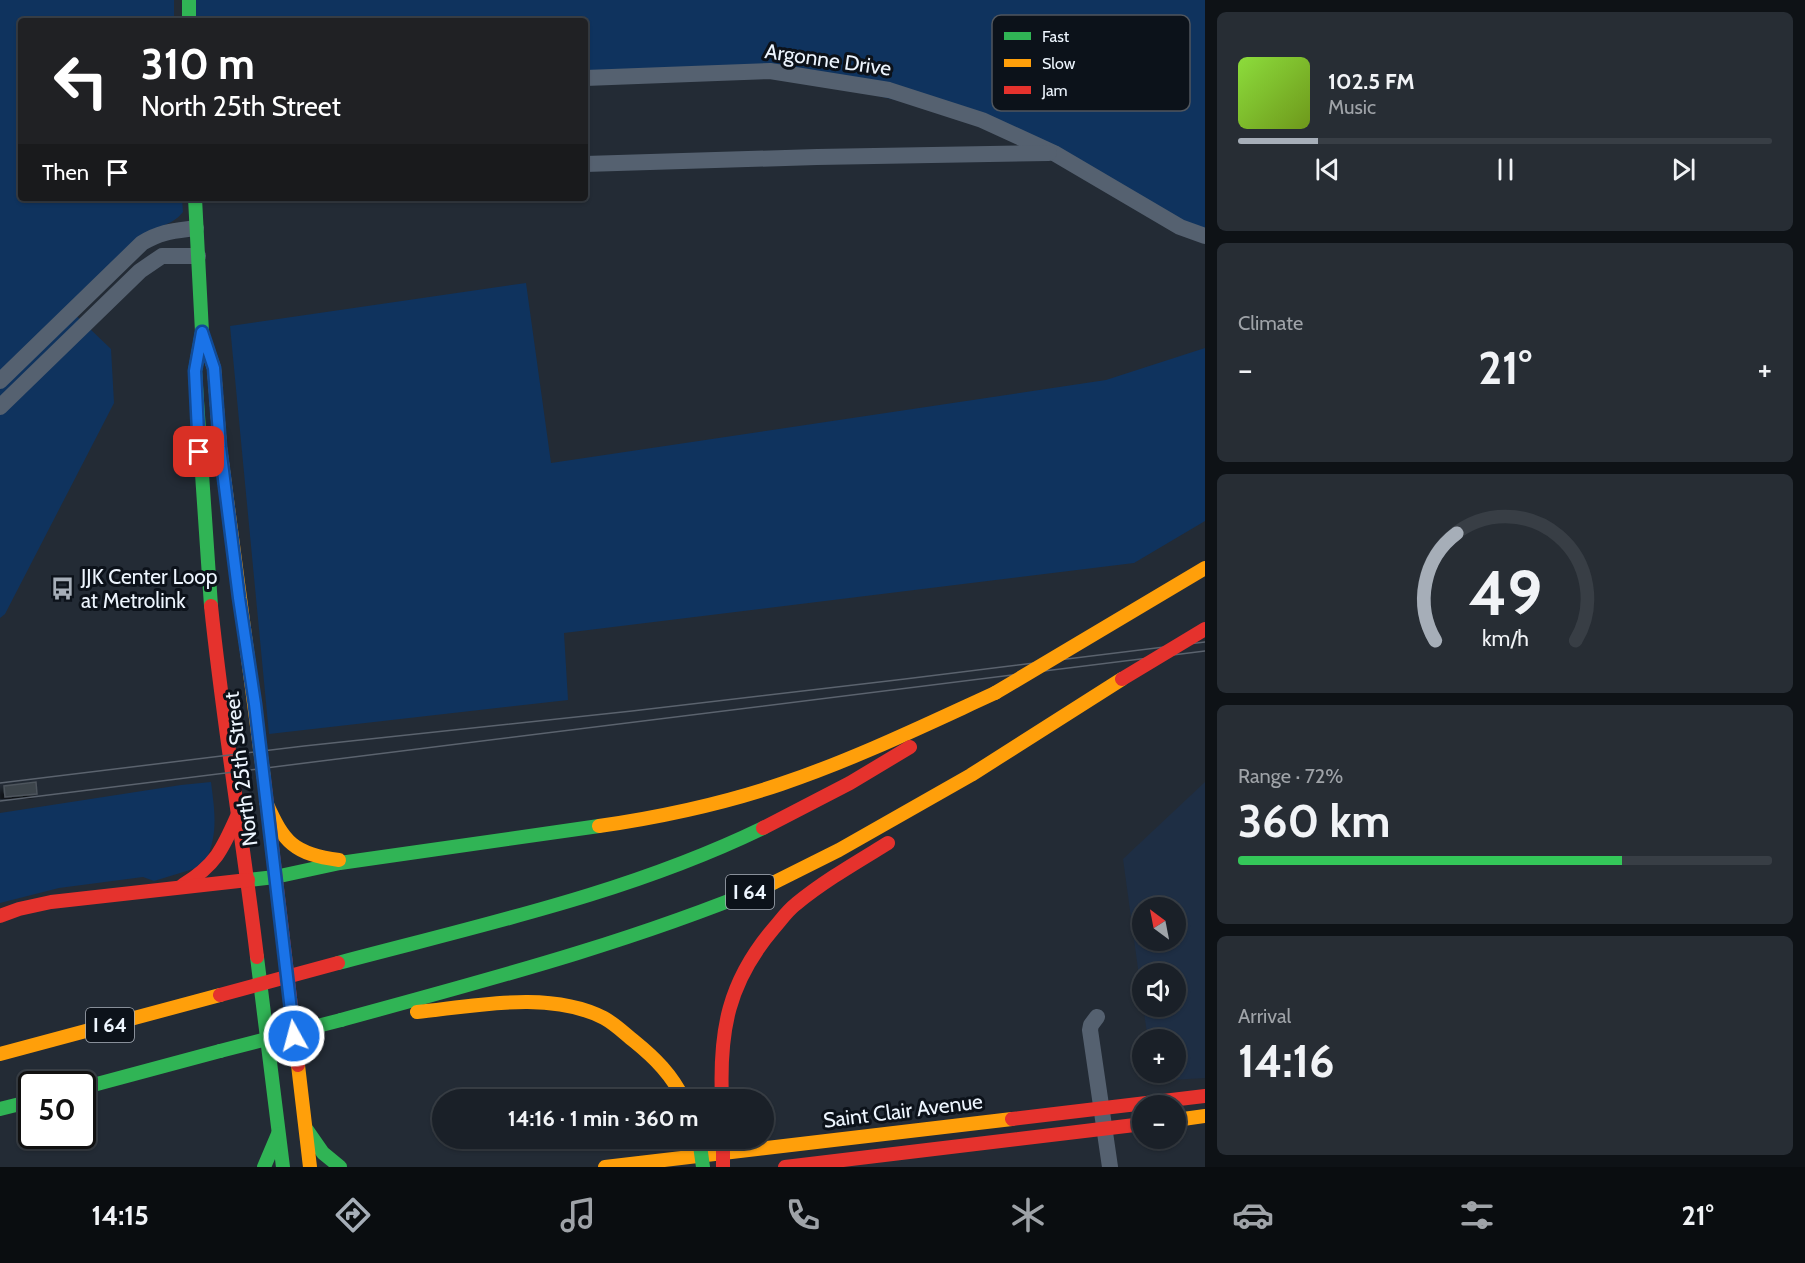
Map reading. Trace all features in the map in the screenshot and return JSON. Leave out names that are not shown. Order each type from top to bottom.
[{"type":"main road","points":[[189,0],[189,18]]},
{"type":"main road","name":"North 25th Street","points":[[195,201],[202,332],[195,371],[207,563],[218,678],[239,812],[283,1167]]},
{"type":"main road","name":"North 25th Street","points":[[202,332],[214,368],[220,447],[310,1167]]},
{"type":"main road","name":"I 64","points":[[0,1054],[553,906],[663,870],[714,850],[833,793],[1205,568]]},
{"type":"main road","name":"I 64","points":[[96,1084],[341,1020],[579,953],[707,909],[756,889],[830,855],[994,760],[1205,629]]},
{"type":"main road","points":[[0,916],[51,902],[274,877],[352,861],[639,820],[685,811],[752,793],[849,757],[995,693]]},
{"type":"main road","points":[[968,793],[994,760]]},
{"type":"main road","points":[[266,802],[285,839],[297,850],[312,856],[352,861]]},
{"type":"main road","points":[[179,887],[200,875],[217,859],[239,812]]},
{"type":"main road","points":[[721,1089],[720,1071],[724,1034],[730,1011],[742,972],[759,945],[794,906],[856,863],[903,835]]},
{"type":"main road","points":[[341,1020],[514,1003],[576,1007],[605,1019],[656,1058],[678,1089]]},
{"type":"main road","name":"Saint Clair Avenue","points":[[605,1167],[1205,1096]]},
{"type":"main road","points":[[0,1109],[18,1104]]},
{"type":"main road","points":[[1186,1119],[1205,1116]]},
{"type":"main road","name":"Saint Clair Avenue","points":[[785,1167],[1132,1125]]},
{"type":"main road","points":[[305,1127],[323,1153],[340,1167]]},
{"type":"main road","points":[[264,1167],[280,1130]]},
{"type":"main road","points":[[701,1149],[704,1167]]},
{"type":"main road","points":[[723,1149],[723,1167]]},
{"type":"street","name":"Argonne Drive","points":[[588,78],[770,71],[889,90],[982,120],[1054,153],[1180,227],[1205,236]]},
{"type":"street","points":[[588,164],[1054,153]]},
{"type":"street","points":[[0,381],[142,243],[156,235],[196,228]]},
{"type":"street","points":[[0,407],[140,271],[162,256],[198,256]]},
{"type":"street","points":[[1096,1017],[1090,1030],[1110,1167]]},
{"type":"shaded area","points":[[0,0],[174,0],[174,18],[18,18],[18,201],[182,201],[183,212],[174,221],[142,235],[68,308],[111,349],[114,403],[5,614],[0,618]]},
{"type":"shaded area","points":[[194,0],[1205,0],[1205,236],[982,120],[770,71],[588,78],[588,18],[194,18]]},
{"type":"shaded area","points":[[526,283],[551,463],[1106,380],[1205,348],[1205,521],[1134,563],[564,633],[568,700],[269,734],[230,326]]},
{"type":"shaded area","points":[[211,782],[214,835],[203,866],[154,881],[143,877],[59,888],[0,903],[0,813]]},
{"type":"shaded area","points":[[1205,782],[1205,1078],[1186,1079],[1186,1029],[1146,1029],[1145,1017],[1186,1017],[1186,963],[1137,963],[1136,951],[1186,951],[1186,897],[1132,897],[1132,925],[1123,859]]},
{"type":"building","points":[[36,782],[37,794],[5,797],[4,786]]},
{"type":"tram line","points":[[0,783],[304,746],[632,711],[1205,642]]},
{"type":"tram line","points":[[0,801],[1205,651]]},
{"type":"traffic: fast","points":[[189,0],[189,18]]},
{"type":"traffic: fast","points":[[195,201],[202,332],[195,371],[211,606]]},
{"type":"traffic: fast","points":[[248,880],[275,877],[340,863],[599,826]]},
{"type":"traffic: fast","points":[[338,963],[554,906],[660,871],[763,828]]},
{"type":"traffic: fast","points":[[341,1020],[505,975],[613,942],[773,883]]},
{"type":"traffic: fast","points":[[257,957],[283,1167]]},
{"type":"traffic: fast","points":[[220,1051],[341,1020]]},
{"type":"traffic: fast","points":[[96,1084],[220,1051]]},
{"type":"traffic: fast","points":[[0,1109],[18,1104]]},
{"type":"traffic: fast","points":[[307,1130],[323,1153],[340,1167]]},
{"type":"traffic: fast","points":[[264,1167],[278,1134]]},
{"type":"traffic: fast","points":[[701,1149],[703,1167]]},
{"type":"traffic: slow","points":[[202,333],[214,368],[220,447],[264,779]]},
{"type":"traffic: slow","points":[[995,693],[1205,568]]},
{"type":"traffic: slow","points":[[773,883],[839,850],[971,775],[1122,679]]},
{"type":"traffic: slow","points":[[599,826],[691,809],[781,784],[863,753],[995,693]]},
{"type":"traffic: slow","points":[[266,802],[279,828],[292,844],[311,854],[339,860]]},
{"type":"traffic: slow","points":[[0,1054],[220,995]]},
{"type":"traffic: slow","points":[[417,1012],[512,1002],[560,1004],[583,1009],[608,1020],[649,1054],[678,1089]]},
{"type":"traffic: slow","points":[[298,1065],[310,1167]]},
{"type":"traffic: slow","points":[[1186,1119],[1205,1116]]},
{"type":"traffic: slow","points":[[605,1167],[1012,1119]]},
{"type":"traffic: jam","points":[[211,606],[257,957]]},
{"type":"traffic: jam","points":[[1122,679],[1205,629]]},
{"type":"traffic: jam","points":[[763,828],[850,783],[910,747]]},
{"type":"traffic: jam","points":[[264,779],[298,1065]]},
{"type":"traffic: jam","points":[[183,885],[204,870],[218,854],[239,812]]},
{"type":"traffic: jam","points":[[722,1089],[722,1052],[730,1008],[746,968],[758,948],[796,904],[888,843]]},
{"type":"traffic: jam","points":[[0,916],[51,902],[248,880]]},
{"type":"traffic: jam","points":[[220,995],[338,963]]},
{"type":"traffic: jam","points":[[1012,1119],[1205,1096]]},
{"type":"traffic: jam","points":[[785,1167],[1132,1125]]},
{"type":"traffic: jam","points":[[723,1149],[723,1167]]},
{"type":"place","name":"JJK Center Loop at Metrolink","points":[[63,589]]},
{"type":"route","points":[[199,452],[195,371],[202,332],[214,368],[220,447],[255,704],[294,1036]]}]
